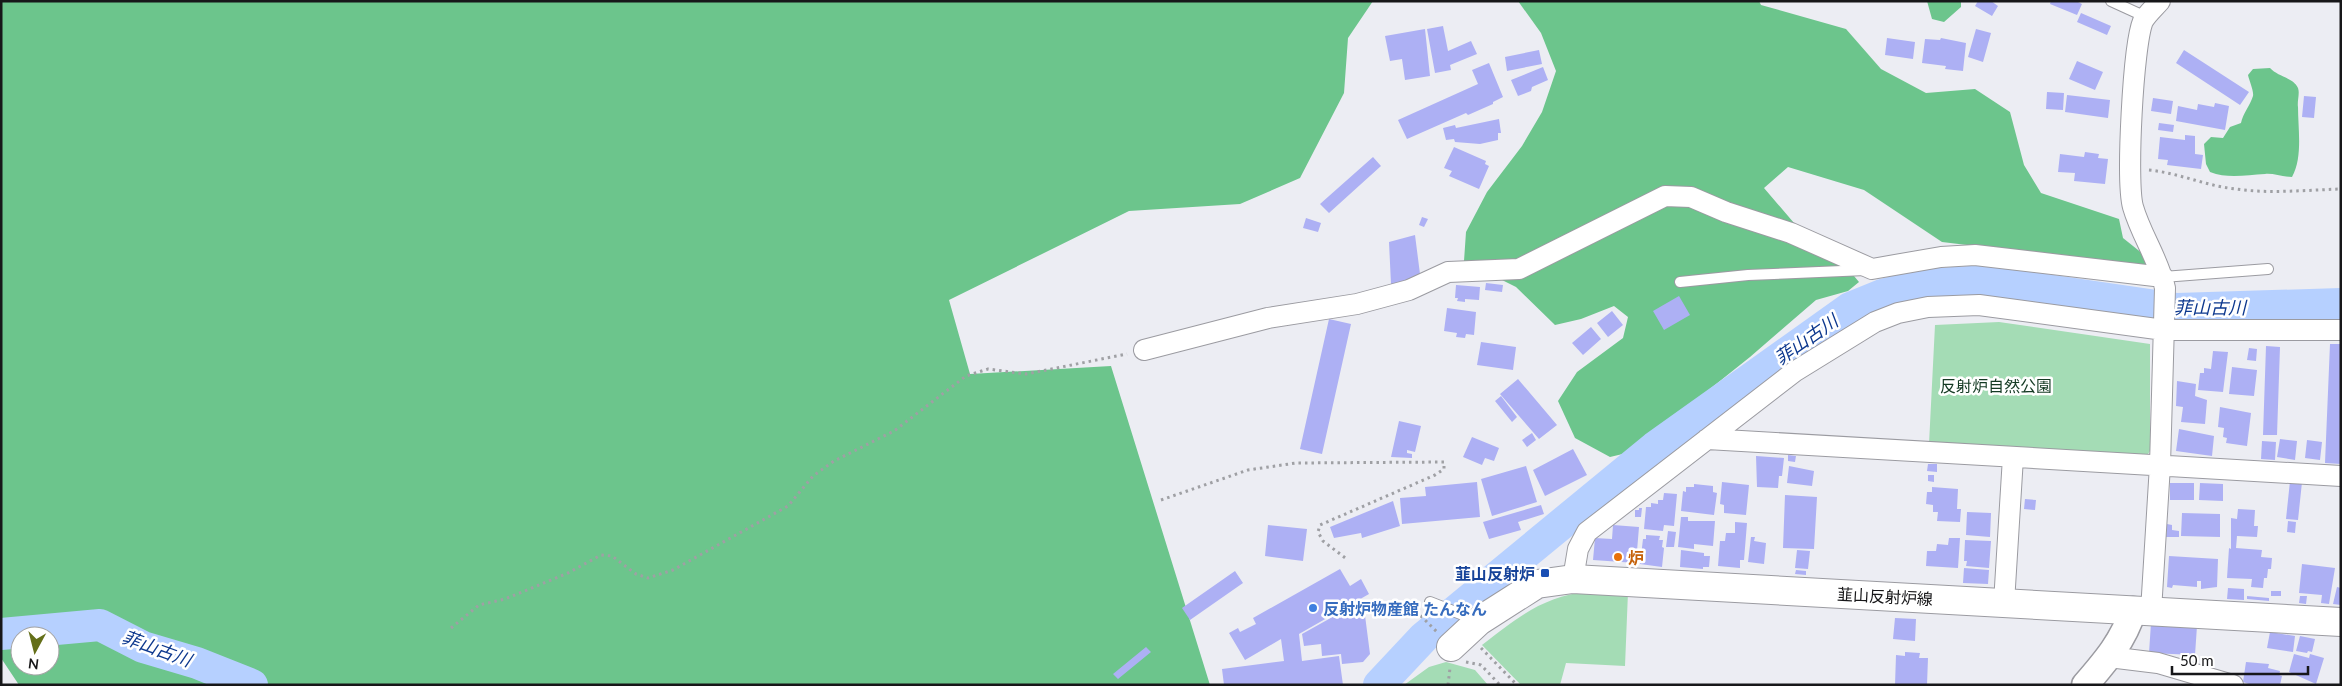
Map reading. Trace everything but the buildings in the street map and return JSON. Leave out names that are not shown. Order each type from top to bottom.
[{"type":"main road","name":"韮山反射炉線","points":[[1461,631],[1537,584],[1573,579],[2341,622]]},
{"type":"street","points":[[2085,685],[2109,657],[2129,624],[2142,611],[2160,465],[2164,283],[2140,229],[2132,205],[2130,168],[2135,65],[2140,30],[2146,16],[2160,1]]},
{"type":"street","points":[[1144,350],[1268,318],[1366,302],[1410,290],[1448,272],[1519,269],[1665,196],[1691,197],[1726,212],[1791,233],[1872,269],[1941,257],[1975,255],[2164,283]]},
{"type":"street","points":[[1573,579],[1578,549],[1587,532],[1810,362],[1875,322],[1898,312],[1928,307],[1979,305],[2164,328],[2341,330]]},
{"type":"street","points":[[1707,440],[2341,476]]},
{"type":"street","points":[[2004,603],[2013,457]]},
{"type":"street","points":[[2109,657],[2158,663],[2233,685]]},
{"type":"lane","points":[[2112,1],[2146,16]]},
{"type":"lane","points":[[1680,282],[1748,275],[1845,272],[1872,269]]},
{"type":"lane","points":[[2164,283],[2268,269]]},
{"type":"lane","points":[[1430,602],[1461,631]]},
{"type":"path","points":[[2130,168],[2180,175],[2234,189],[2341,189]]},
{"type":"path","points":[[451,628],[479,605],[505,598],[568,573],[601,555],[612,556],[636,574],[648,578],[673,570],[788,506],[813,476],[834,461],[894,431],[966,376],[988,369],[1026,374],[1144,350]]},
{"type":"path","points":[[1162,500],[1211,481],[1248,470],[1296,463],[1444,462],[1444,469],[1435,475],[1320,524],[1318,532],[1323,541],[1348,560]]},
{"type":"path","points":[[1416,611],[1461,631],[1517,685]]},
{"type":"path","points":[[1461,631],[1455,657],[1460,661],[1480,665],[1500,685]]},
{"type":"green space","points":[[1,1],[1373,1],[1348,38],[1344,93],[1300,178],[1240,204],[1129,211],[949,300],[970,374],[1111,366],[1210,685],[19,685],[13,676],[60,676],[60,626],[10,626],[10,672],[1,658]]},
{"type":"green space","points":[[1518,1],[1759,1],[1761,5],[1846,29],[1881,69],[1926,93],[1975,89],[2010,112],[2024,165],[2041,193],[2119,219],[2123,238],[2143,254],[2148,263],[2143,266],[1942,242],[1864,190],[1788,167],[1764,188],[1794,223],[1838,257],[1859,282],[1848,291],[1816,300],[1750,357],[1631,452],[1610,457],[1575,438],[1558,401],[1577,372],[1623,338],[1628,317],[1614,306],[1581,319],[1555,325],[1516,287],[1464,261],[1466,232],[1487,192],[1522,146],[1542,112],[1556,71],[1541,33]]},
{"type":"green space","points":[[1927,1],[1961,1],[1961,7],[1944,22],[1932,19]]},
{"type":"green space","points":[[2270,68],[2296,84],[2299,90],[2299,152],[2292,177],[2268,174],[2230,176],[2210,172],[2206,164],[2204,144],[2211,137],[2223,138],[2230,127],[2241,123],[2253,96],[2248,75],[2253,69]]},
{"type":"green space","name":"反射炉自然公園","points":[[1999,322],[2150,344],[2150,451],[2146,457],[1929,444],[1935,325]]},
{"type":"green space","points":[[1589,591],[1628,592],[1625,666],[1566,663],[1560,685],[1521,685],[1482,645],[1519,617],[1544,603]]},
{"type":"green space","points":[[1446,662],[1475,670],[1488,685],[1404,685],[1429,667]]},
{"type":"waterway","name":"菲山古川","points":[[1379,685],[1424,637],[1655,447],[1850,308],[1882,295],[1921,285],[1985,281],[2177,309],[2341,304]]},
{"type":"waterway","name":"菲山古川","points":[[1,634],[100,625],[143,647],[197,663],[252,685]]},
{"type":"place","name":"炉","points":[[1618,557]]},
{"type":"place","name":"韮山反射炉","points":[[1545,573]]},
{"type":"place","name":"反射炉物産館 たんなん","points":[[1313,608]]}]
